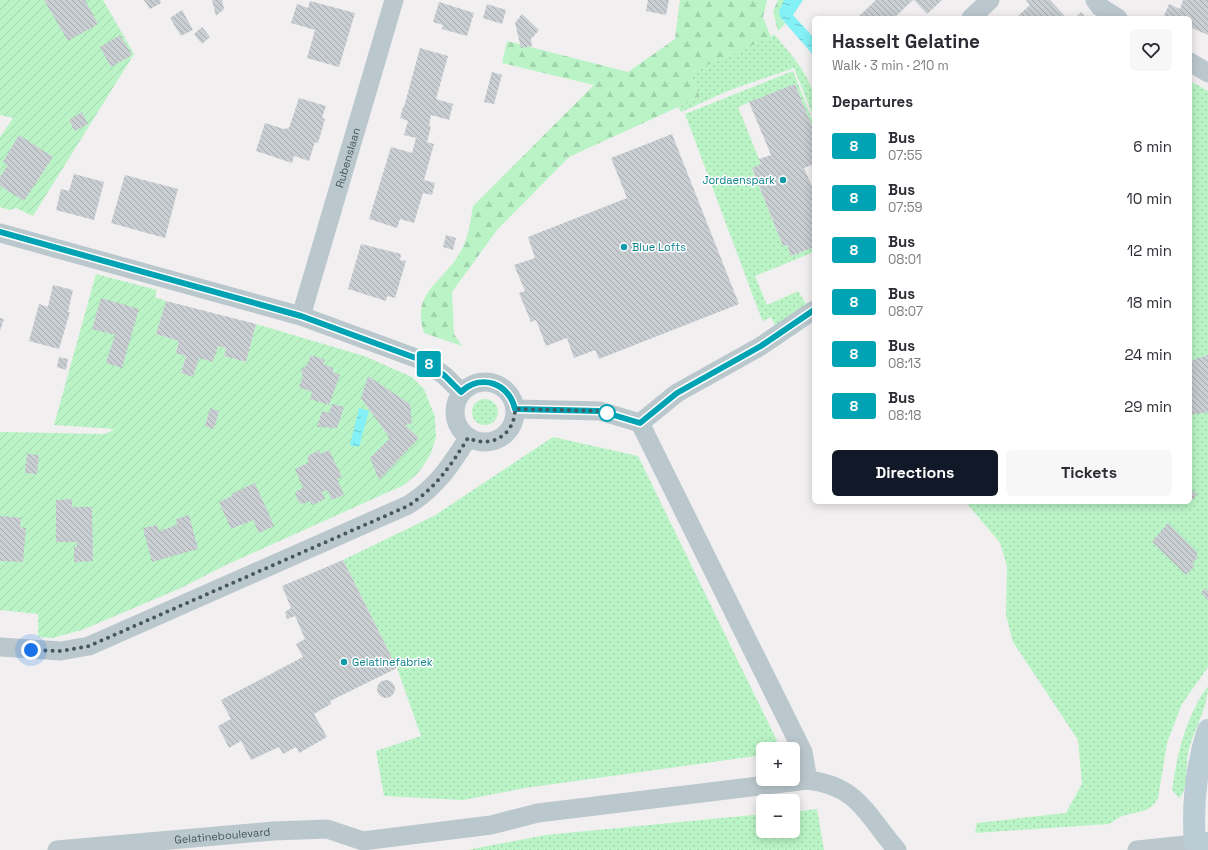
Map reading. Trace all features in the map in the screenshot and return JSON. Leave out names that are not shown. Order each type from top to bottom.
[{"type":"street","name":"Rubenslaan","points":[[301,316],[394,0]]},
{"type":"street","points":[[973,16],[990,0]]},
{"type":"street","points":[[1095,0],[1100,7],[1115,16]]},
{"type":"street","points":[[1192,63],[1208,73]]},
{"type":"street","points":[[0,232],[301,316],[424,361],[445,376],[461,392]]},
{"type":"street","points":[[640,423],[677,393],[761,346],[812,311]]},
{"type":"street","points":[[478,382],[496,383],[508,393],[515,409],[513,423],[506,433],[498,439],[483,442],[468,438],[459,428],[454,414],[456,402],[461,392],[478,382]]},
{"type":"street","points":[[515,409],[600,411],[640,423],[803,752],[808,780],[823,782],[845,790],[857,800],[897,850]]},
{"type":"street","points":[[0,647],[61,651],[89,646],[408,506],[420,498],[439,481],[468,438]]},
{"type":"street","points":[[1137,850],[1201,843],[1193,819],[1194,799],[1201,751],[1208,730]]},
{"type":"street","name":"Gelatineboulevard","points":[[57,850],[274,831],[328,829],[363,841],[491,825],[538,813],[808,780]]},
{"type":"green space","points":[[0,0],[103,0],[134,54],[33,216],[16,208],[9,210],[0,207],[0,137],[13,118],[0,115]]},
{"type":"green space","points":[[680,0],[767,0],[763,17],[771,37],[690,73],[700,97],[569,157],[497,230],[452,292],[454,334],[462,346],[424,333],[421,320],[421,308],[424,299],[429,290],[458,256],[468,232],[473,206],[594,85],[502,63],[507,41],[628,72],[675,39]]},
{"type":"green space","points":[[778,0],[784,0],[780,12],[781,18],[785,24],[778,31],[773,11]]},
{"type":"green space","points":[[774,34],[807,78],[812,90],[812,113],[794,68],[730,90],[681,112],[678,107],[700,97],[690,73],[771,37]]},
{"type":"green space","points":[[793,71],[812,119],[812,126],[795,84],[738,107],[761,164],[752,169],[783,246],[787,245],[791,256],[812,248],[812,253],[755,276],[767,305],[798,291],[808,307],[777,329],[771,317],[764,321],[762,320],[685,114]]},
{"type":"green space","points":[[1192,82],[1208,91],[1208,667],[1182,704],[1167,743],[1158,798],[1151,807],[1120,817],[1109,824],[975,833],[977,823],[1066,813],[1082,784],[1078,740],[1013,642],[1006,615],[1007,566],[1000,543],[968,504],[1192,504]]},
{"type":"green space","points":[[96,274],[157,290],[155,297],[166,301],[156,334],[179,341],[176,352],[186,356],[181,373],[193,376],[199,358],[218,346],[226,348],[224,356],[246,362],[256,324],[364,356],[412,377],[424,389],[435,417],[436,437],[431,453],[418,473],[404,485],[226,565],[181,588],[82,630],[53,638],[38,637],[38,614],[0,610],[0,432],[105,434],[115,429],[54,425]]},
{"type":"green space","points":[[485,399],[494,403],[498,412],[494,421],[485,425],[476,421],[472,412],[476,403]]},
{"type":"green space","points":[[553,437],[638,456],[778,742],[756,742],[756,756],[525,788],[463,800],[384,796],[376,751],[421,736],[397,668],[343,560],[434,516]]},
{"type":"green space","points":[[1208,686],[1205,704],[1189,750],[1184,790],[1179,798],[1172,790],[1180,749],[1188,723],[1200,698]]},
{"type":"green space","points":[[817,809],[824,850],[467,850],[546,835],[756,815],[756,838],[800,838],[800,811]]},
{"type":"water","points":[[784,0],[803,0],[793,15],[812,36],[812,54],[780,17],[779,11]]},
{"type":"water","points":[[359,408],[369,411],[359,447],[350,445]]},
{"type":"building","points":[[44,0],[85,0],[98,24],[68,41]]},
{"type":"building","points":[[144,0],[160,0],[161,3],[150,9]]},
{"type":"building","points":[[212,0],[222,0],[224,9],[216,16]]},
{"type":"building","points":[[648,0],[669,0],[666,15],[646,11]]},
{"type":"building","points":[[876,0],[913,0],[896,16],[859,16]]},
{"type":"building","points":[[914,0],[942,0],[927,14]]},
{"type":"building","points":[[1026,0],[1050,0],[1065,16],[1018,16],[1030,5]]},
{"type":"building","points":[[1183,0],[1208,0],[1208,35],[1192,28],[1192,16],[1164,16],[1169,4],[1180,9]]},
{"type":"building","points":[[310,1],[355,13],[339,67],[307,58],[315,30],[291,23],[297,4],[308,8]]},
{"type":"building","points":[[439,2],[474,13],[467,36],[442,29],[443,25],[433,22]]},
{"type":"building","points":[[487,4],[506,10],[502,24],[483,18]]},
{"type":"building","points":[[182,10],[193,30],[181,36],[170,18]]},
{"type":"building","points":[[1081,12],[1084,16],[1077,16]]},
{"type":"building","points":[[522,14],[539,30],[531,39],[532,46],[521,48],[515,23]]},
{"type":"building","points":[[202,27],[210,37],[202,44],[194,34]]},
{"type":"building","points":[[120,35],[132,55],[111,67],[100,47]]},
{"type":"building","points":[[420,48],[448,56],[436,99],[453,104],[449,120],[431,115],[429,126],[431,126],[427,142],[434,144],[424,180],[435,183],[432,195],[423,193],[414,223],[400,219],[397,228],[369,219],[391,147],[412,153],[416,138],[404,135],[408,121],[400,118]]},
{"type":"building","points":[[492,72],[502,75],[494,104],[484,102]]},
{"type":"building","name":"Jordaenspark","points":[[795,84],[812,126],[812,165],[804,168],[812,186],[812,248],[791,256],[787,245],[783,246],[752,168],[761,164],[759,159],[771,155],[749,102]]},
{"type":"building","points":[[299,98],[326,106],[322,118],[325,119],[318,143],[315,142],[309,161],[294,156],[292,163],[256,151],[265,123],[284,129],[289,128]]},
{"type":"building","points":[[82,112],[88,124],[75,131],[69,120]]},
{"type":"building","name":"Blue Lofts","points":[[672,134],[739,304],[599,359],[595,350],[574,358],[567,338],[546,346],[536,320],[531,322],[519,293],[525,291],[514,265],[535,258],[528,237],[627,198],[611,158]]},
{"type":"building","points":[[19,135],[53,157],[24,201],[0,186],[0,177],[8,165],[3,162]]},
{"type":"building","points":[[74,174],[104,182],[94,220],[56,210],[61,189],[69,191]]},
{"type":"building","points":[[125,175],[178,189],[165,238],[111,223]]},
{"type":"building","points":[[446,235],[456,238],[453,250],[443,247]]},
{"type":"building","points":[[361,244],[401,254],[400,260],[406,261],[395,298],[387,296],[386,301],[348,289]]},
{"type":"building","points":[[53,285],[73,290],[68,312],[70,312],[59,349],[29,341],[39,304],[48,307]]},
{"type":"building","points":[[101,298],[139,309],[122,368],[106,363],[115,335],[92,329]]},
{"type":"building","points":[[166,301],[256,324],[246,362],[224,356],[226,348],[218,346],[213,362],[199,358],[193,377],[181,373],[186,356],[176,353],[179,341],[156,334]]},
{"type":"building","points":[[0,318],[4,319],[0,331]]},
{"type":"building","points":[[311,355],[325,360],[323,364],[333,368],[333,372],[340,375],[329,405],[310,399],[312,392],[299,387],[303,377],[301,370],[307,365]]},
{"type":"building","points":[[1208,355],[1208,412],[1192,415],[1192,360]]},
{"type":"building","points":[[59,357],[68,359],[66,370],[57,367]]},
{"type":"building","points":[[368,376],[410,404],[412,423],[405,425],[419,438],[379,480],[370,458],[389,439],[361,398]]},
{"type":"building","points":[[332,404],[344,407],[337,428],[317,427],[322,411],[329,413]]},
{"type":"building","points":[[210,408],[219,411],[214,429],[205,426]]},
{"type":"building","points":[[319,450],[320,454],[329,450],[342,477],[337,479],[344,495],[332,500],[327,490],[322,492],[325,499],[312,505],[310,501],[302,504],[298,501],[295,492],[303,488],[295,469],[308,463],[308,456]]},
{"type":"building","points":[[27,454],[39,455],[37,474],[25,473]]},
{"type":"building","points":[[255,483],[274,526],[259,533],[253,520],[231,529],[219,502],[232,496],[231,494]]},
{"type":"building","points":[[1192,490],[1197,495],[1192,500]]},
{"type":"building","points":[[72,499],[72,507],[92,507],[93,561],[74,562],[74,547],[77,547],[77,542],[56,542],[56,500]]},
{"type":"building","points":[[189,515],[198,549],[152,562],[143,528],[157,525],[159,531],[177,525],[176,519]]},
{"type":"building","points":[[0,516],[21,518],[20,527],[26,528],[23,562],[0,561]]},
{"type":"building","points":[[1168,523],[1197,552],[1197,558],[1192,563],[1195,566],[1186,575],[1152,542]]},
{"type":"building","name":"Gelatinefabriek","points":[[343,560],[397,668],[330,701],[331,704],[314,714],[327,737],[299,753],[296,747],[283,754],[279,747],[251,760],[241,741],[229,748],[218,726],[231,719],[221,700],[303,657],[296,644],[305,639],[295,616],[287,619],[285,612],[291,608],[282,586]]},
{"type":"building","points":[[1206,588],[1208,591],[1208,601],[1201,592]]},
{"type":"building","points":[[386,680],[392,683],[395,689],[392,695],[386,698],[380,695],[377,689],[380,683]]},
{"type":"bus line","name":"8","points":[[0,232],[301,316],[424,361],[445,376],[461,392],[478,382],[496,383],[511,397],[515,409],[542,408],[600,411],[640,423],[677,393],[761,346],[812,311]]},
{"type":"place","name":"Jordaenspark","points":[[783,180]]},
{"type":"place","name":"Blue Lofts","points":[[624,247]]},
{"type":"place","name":"Gelatinefabriek","points":[[344,662]]},
{"type":"route","points":[[31,650],[61,651],[89,646],[408,506],[429,491],[439,481],[448,470],[468,438],[478,442],[488,442],[503,436],[511,428],[515,409],[542,408],[600,411],[610,413],[607,413]]}]
